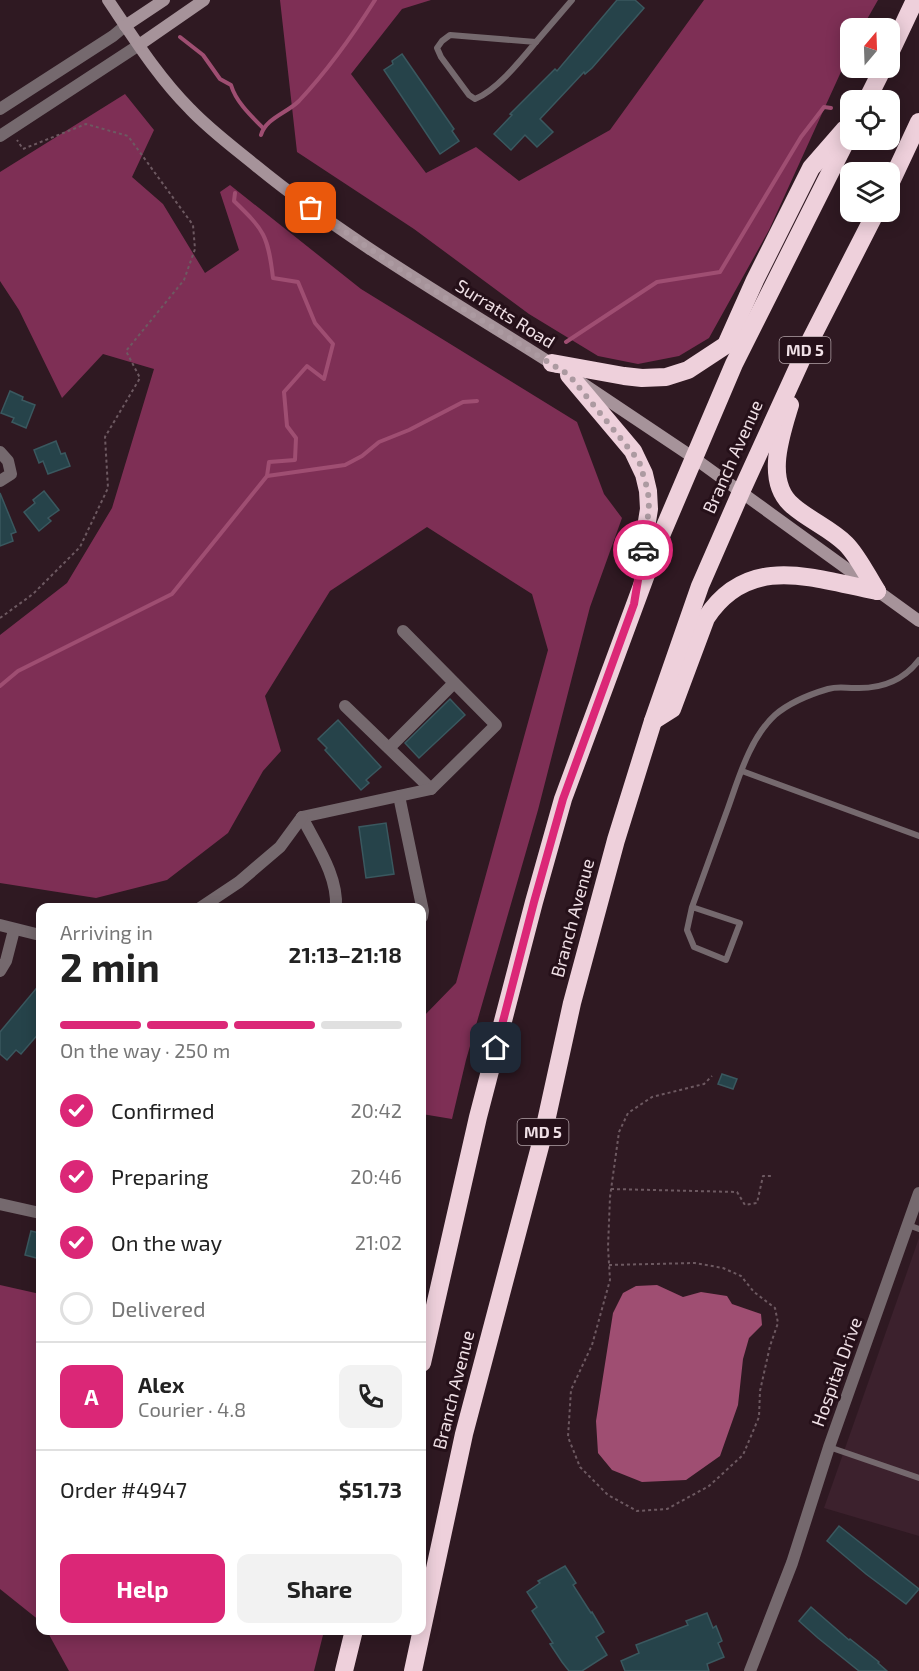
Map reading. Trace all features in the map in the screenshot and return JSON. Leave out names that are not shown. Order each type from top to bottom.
[{"type":"highway","points":[[900,32],[915,0]]},
{"type":"highway","points":[[900,163],[919,122]]},
{"type":"highway","points":[[552,363],[624,376],[666,377],[688,370],[726,345],[755,280],[811,168],[840,135]]},
{"type":"highway","name":"Branch Avenue","points":[[426,1345],[478,1117],[563,799],[634,604],[734,364],[841,150]]},
{"type":"highway","name":"Branch Avenue","points":[[426,1614],[464,1434],[543,1135],[578,980],[616,840],[653,721],[700,586],[741,492],[809,343],[871,222]]},
{"type":"highway","points":[[809,343],[780,439],[777,455],[780,485],[783,495],[791,505],[846,544],[877,591]]},
{"type":"highway","points":[[569,375],[633,451],[644,474],[649,509],[634,604]]},
{"type":"highway","points":[[653,721],[672,709],[706,618],[714,606],[731,590],[762,577],[790,574],[877,591]]},
{"type":"highway","points":[[344,1671],[353,1635]]},
{"type":"highway","name":"Branch Avenue","points":[[414,1671],[422,1635]]},
{"type":"main road","name":"Surratts Road","points":[[108,0],[171,88],[190,109],[273,180],[330,223],[396,267],[552,363],[694,458],[919,621]]},
{"type":"main road","points":[[125,26],[164,0]]},
{"type":"main road","points":[[139,45],[204,0]]},
{"type":"street","points":[[0,109],[125,26]]},
{"type":"street","points":[[5,133],[139,45]]},
{"type":"street","points":[[0,452],[8,461],[11,474],[0,481]]},
{"type":"street","points":[[208,903],[239,882],[280,847],[302,817],[431,789],[496,725],[403,631]]},
{"type":"street","points":[[388,748],[454,683]]},
{"type":"street","points":[[345,706],[431,789]]},
{"type":"street","points":[[399,796],[421,903]]},
{"type":"street","points":[[302,817],[328,868],[336,903]]},
{"type":"street","points":[[0,925],[36,934]]},
{"type":"street","points":[[0,971],[6,961],[14,930]]},
{"type":"street","name":"Hospital Drive","points":[[750,1671],[792,1563],[829,1447],[914,1227],[919,1193]]},
{"type":"street","points":[[0,1203],[36,1212]]},
{"type":"lane","points":[[536,42],[450,35],[437,48],[469,95],[475,99],[484,95],[522,58],[536,42],[572,0]]},
{"type":"lane","points":[[692,907],[740,923],[726,960],[694,947],[687,930],[692,907],[742,771],[761,733],[774,716],[829,688],[882,686],[902,676],[919,660]]},
{"type":"lane","points":[[742,771],[919,837]]},
{"type":"lane","points":[[829,1447],[919,1478]]},
{"type":"path","points":[[0,618],[33,594],[80,547],[108,488],[105,437],[140,378],[126,351],[184,280],[195,249],[193,225],[128,136],[86,124],[24,149],[5,133]]},
{"type":"path","points":[[609,1265],[695,1263],[723,1268],[741,1276],[754,1292],[775,1308],[778,1323],[762,1380],[759,1417],[742,1455],[709,1486],[667,1509],[637,1511],[608,1495],[580,1467],[568,1437],[571,1390],[592,1345],[610,1280],[609,1265],[608,1246],[611,1189],[619,1132],[628,1113],[652,1097],[704,1084],[711,1076]]},
{"type":"path","points":[[611,1189],[737,1192],[745,1205],[757,1203],[763,1176],[772,1176]]},
{"type":"shaded area","points":[[280,0],[431,0],[402,9],[351,74],[426,173],[476,147],[519,181],[610,130],[704,0],[878,0],[868,18],[840,18],[840,74],[769,230],[709,338],[679,356],[638,364],[598,356],[529,314],[414,229],[297,152]]},
{"type":"shaded area","points":[[125,94],[154,130],[132,177],[163,204],[205,273],[239,250],[220,192],[230,185],[361,289],[577,422],[604,494],[622,518],[590,607],[538,810],[466,1060],[452,1119],[426,1115],[426,1014],[456,983],[548,650],[532,594],[427,527],[330,591],[265,696],[281,751],[263,771],[228,833],[167,880],[96,898],[0,883],[0,635],[67,583],[112,508],[154,369],[103,354],[62,398],[19,310],[0,281],[0,172]]},
{"type":"shaded area","points":[[919,1238],[919,1536],[824,1508]]},
{"type":"shaded area","points":[[0,1285],[36,1293],[36,1618],[0,1589]]},
{"type":"shaded area","points":[[657,1285],[683,1297],[701,1292],[727,1296],[732,1304],[761,1314],[762,1325],[749,1338],[743,1359],[738,1405],[720,1456],[686,1480],[642,1482],[612,1470],[598,1453],[596,1421],[613,1313],[623,1293],[636,1286]]},
{"type":"shaded area","points":[[49,1635],[323,1635],[314,1671],[69,1671]]},
{"type":"building","points":[[617,0],[635,0],[644,8],[592,68],[585,74],[584,72],[540,119],[553,132],[537,147],[525,135],[511,150],[494,134],[512,115],[510,114],[555,69],[557,71]]},
{"type":"building","points":[[402,54],[454,129],[452,131],[459,141],[440,154],[384,70]]},
{"type":"building","points":[[10,391],[23,397],[22,400],[35,405],[26,428],[12,422],[14,418],[1,413]]},
{"type":"building","points":[[56,441],[61,454],[65,453],[70,466],[48,474],[43,461],[39,463],[34,450]]},
{"type":"building","points":[[44,491],[59,510],[48,518],[51,521],[39,531],[24,512]]},
{"type":"building","points":[[0,493],[16,532],[11,534],[13,541],[0,546]]},
{"type":"building","points":[[450,699],[465,715],[419,758],[405,743]]},
{"type":"building","points":[[338,720],[381,767],[366,780],[369,783],[361,790],[318,739]]},
{"type":"building","points":[[386,823],[394,874],[366,878],[359,827]]},
{"type":"building","points":[[36,989],[36,1037],[21,1054],[16,1050],[7,1060],[0,1054],[0,1032]]},
{"type":"building","points":[[722,1074],[737,1079],[733,1089],[718,1084]]},
{"type":"building","points":[[31,1231],[36,1232],[36,1258],[25,1255]]},
{"type":"building","points":[[839,1526],[919,1589],[906,1604],[827,1541]]},
{"type":"building","points":[[565,1566],[576,1583],[573,1585],[604,1632],[596,1637],[607,1655],[582,1671],[569,1671],[562,1662],[550,1644],[553,1643],[532,1611],[537,1607],[527,1592],[540,1583],[538,1581]]},
{"type":"building","points":[[811,1607],[887,1671],[859,1671],[818,1638],[799,1621]]},
{"type":"building","points":[[707,1613],[722,1641],[718,1643],[724,1657],[707,1664],[709,1671],[625,1671],[621,1661],[639,1653],[636,1645],[688,1625],[686,1621]]},
{"type":"waterway","points":[[261,135],[267,124],[299,101],[320,77],[375,0]]},
{"type":"waterway","points":[[180,37],[203,55],[220,79],[231,85],[240,103],[263,128]]},
{"type":"waterway","points":[[566,342],[657,282],[720,272],[801,137],[824,107],[831,108]]},
{"type":"waterway","points":[[235,193],[234,201],[263,234],[269,252],[273,278],[298,282],[315,323],[333,344],[324,379],[307,366],[284,392],[287,426],[296,438],[295,460],[269,462],[267,476]]},
{"type":"waterway","points":[[0,686],[18,671],[172,594],[267,476],[345,465],[362,456],[379,442],[409,430],[463,402],[477,401]]},
{"type":"way so far","points":[[311,208],[396,267],[569,375],[639,461],[648,491],[649,509],[643,550]]},
{"type":"route","points":[[496,1048],[563,799],[634,604],[643,550]]}]
